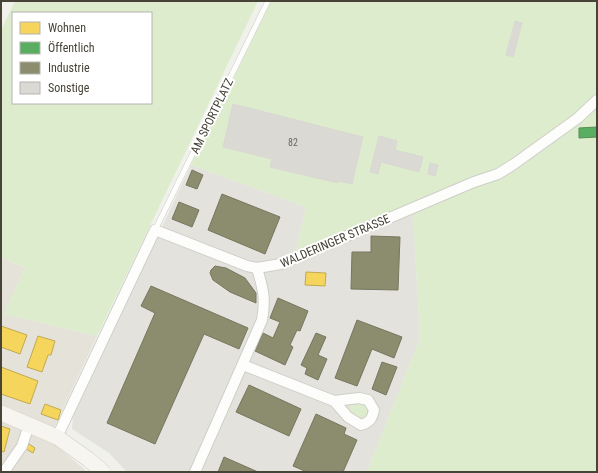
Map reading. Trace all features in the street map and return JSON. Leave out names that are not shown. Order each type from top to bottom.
[{"type":"main road","points":[[1,413],[57,437],[88,459],[103,472]]},
{"type":"street","name":"WALDERINGER STRASSE","points":[[155,230],[247,266],[257,268],[281,264],[474,182],[498,174],[578,118],[597,100]]},
{"type":"street","points":[[57,437],[155,230]]},
{"type":"street","points":[[195,472],[262,320],[264,292],[257,268]]},
{"type":"street","points":[[242,365],[334,401]]},
{"type":"street","points":[[4,472],[22,446],[29,424]]},
{"type":"lane","name":"AM SPORTPLATZ","points":[[155,230],[268,1]]},
{"type":"shaded area","points":[[191,165],[306,207],[296,251],[413,215],[420,338],[367,472],[127,472],[109,453],[72,429],[73,416]]},
{"type":"shaded area","points":[[1,257],[25,268],[4,314],[97,336],[49,439],[85,470],[84,472],[1,472]]},
{"type":"green space","points":[[15,1],[258,1],[97,336],[4,314],[25,268],[1,257],[1,30]]},
{"type":"green space","points":[[271,1],[597,1],[597,472],[367,472],[420,338],[413,215],[296,251],[306,207],[191,165]]},
{"type":"green space","points":[[349,404],[364,404],[368,410],[367,416],[364,418],[357,417],[348,408]]},
{"type":"building: Wohnen","points":[[306,272],[326,273],[325,286],[305,285]]},
{"type":"building: Wohnen","points":[[1,326],[27,335],[20,354],[1,347]]},
{"type":"building: Wohnen","points":[[38,336],[55,341],[51,355],[48,355],[42,372],[27,367]]},
{"type":"building: Wohnen","points":[[1,367],[38,381],[30,404],[1,394]]},
{"type":"building: Wohnen","points":[[45,404],[61,410],[58,420],[41,414]]},
{"type":"building: Wohnen","points":[[1,426],[10,429],[4,452],[1,451]]},
{"type":"building: Wohnen","points":[[29,444],[35,448],[33,453],[26,449]]},
{"type":"building: Öffentlich","points":[[597,127],[597,137],[579,138],[579,128]]},
{"type":"building: Industrie","points":[[192,170],[203,175],[197,189],[186,185]]},
{"type":"building: Industrie","points":[[222,194],[280,217],[265,254],[208,230]]},
{"type":"building: Industrie","points":[[179,202],[199,210],[192,227],[172,219]]},
{"type":"building: Industrie","points":[[371,236],[400,237],[398,290],[351,289],[352,252],[371,252]]},
{"type":"building: Industrie","points":[[215,266],[226,268],[245,278],[256,293],[256,303],[230,292],[213,280],[210,273]]},
{"type":"building: Industrie","points":[[151,286],[248,328],[239,349],[204,334],[155,444],[107,423],[155,313],[141,306]]},
{"type":"building: Industrie","points":[[278,298],[308,311],[300,331],[297,330],[290,345],[293,347],[285,365],[255,351],[263,333],[273,338],[280,322],[270,318]]},
{"type":"building: Industrie","points":[[357,320],[402,337],[394,358],[372,349],[357,386],[335,378]]},
{"type":"building: Industrie","points":[[316,333],[326,337],[318,355],[327,359],[318,380],[305,374],[307,368],[301,365]]},
{"type":"building: Industrie","points":[[382,362],[397,367],[386,395],[372,389]]},
{"type":"building: Industrie","points":[[249,385],[301,409],[289,436],[236,412]]},
{"type":"building: Industrie","points":[[316,414],[346,428],[344,434],[357,440],[343,472],[307,472],[293,466]]},
{"type":"building: Industrie","points":[[224,457],[258,472],[218,472]]},
{"type":"building: Sonstige","points":[[515,21],[522,23],[513,57],[506,55]]},
{"type":"building: Sonstige","points":[[233,104],[363,137],[352,184],[338,181],[338,183],[270,167],[272,159],[223,147]]},
{"type":"building: Sonstige","points":[[379,136],[397,141],[395,150],[423,157],[419,172],[381,162],[378,174],[370,172]]},
{"type":"building: Sonstige","points":[[430,163],[438,165],[435,176],[428,174]]}]
